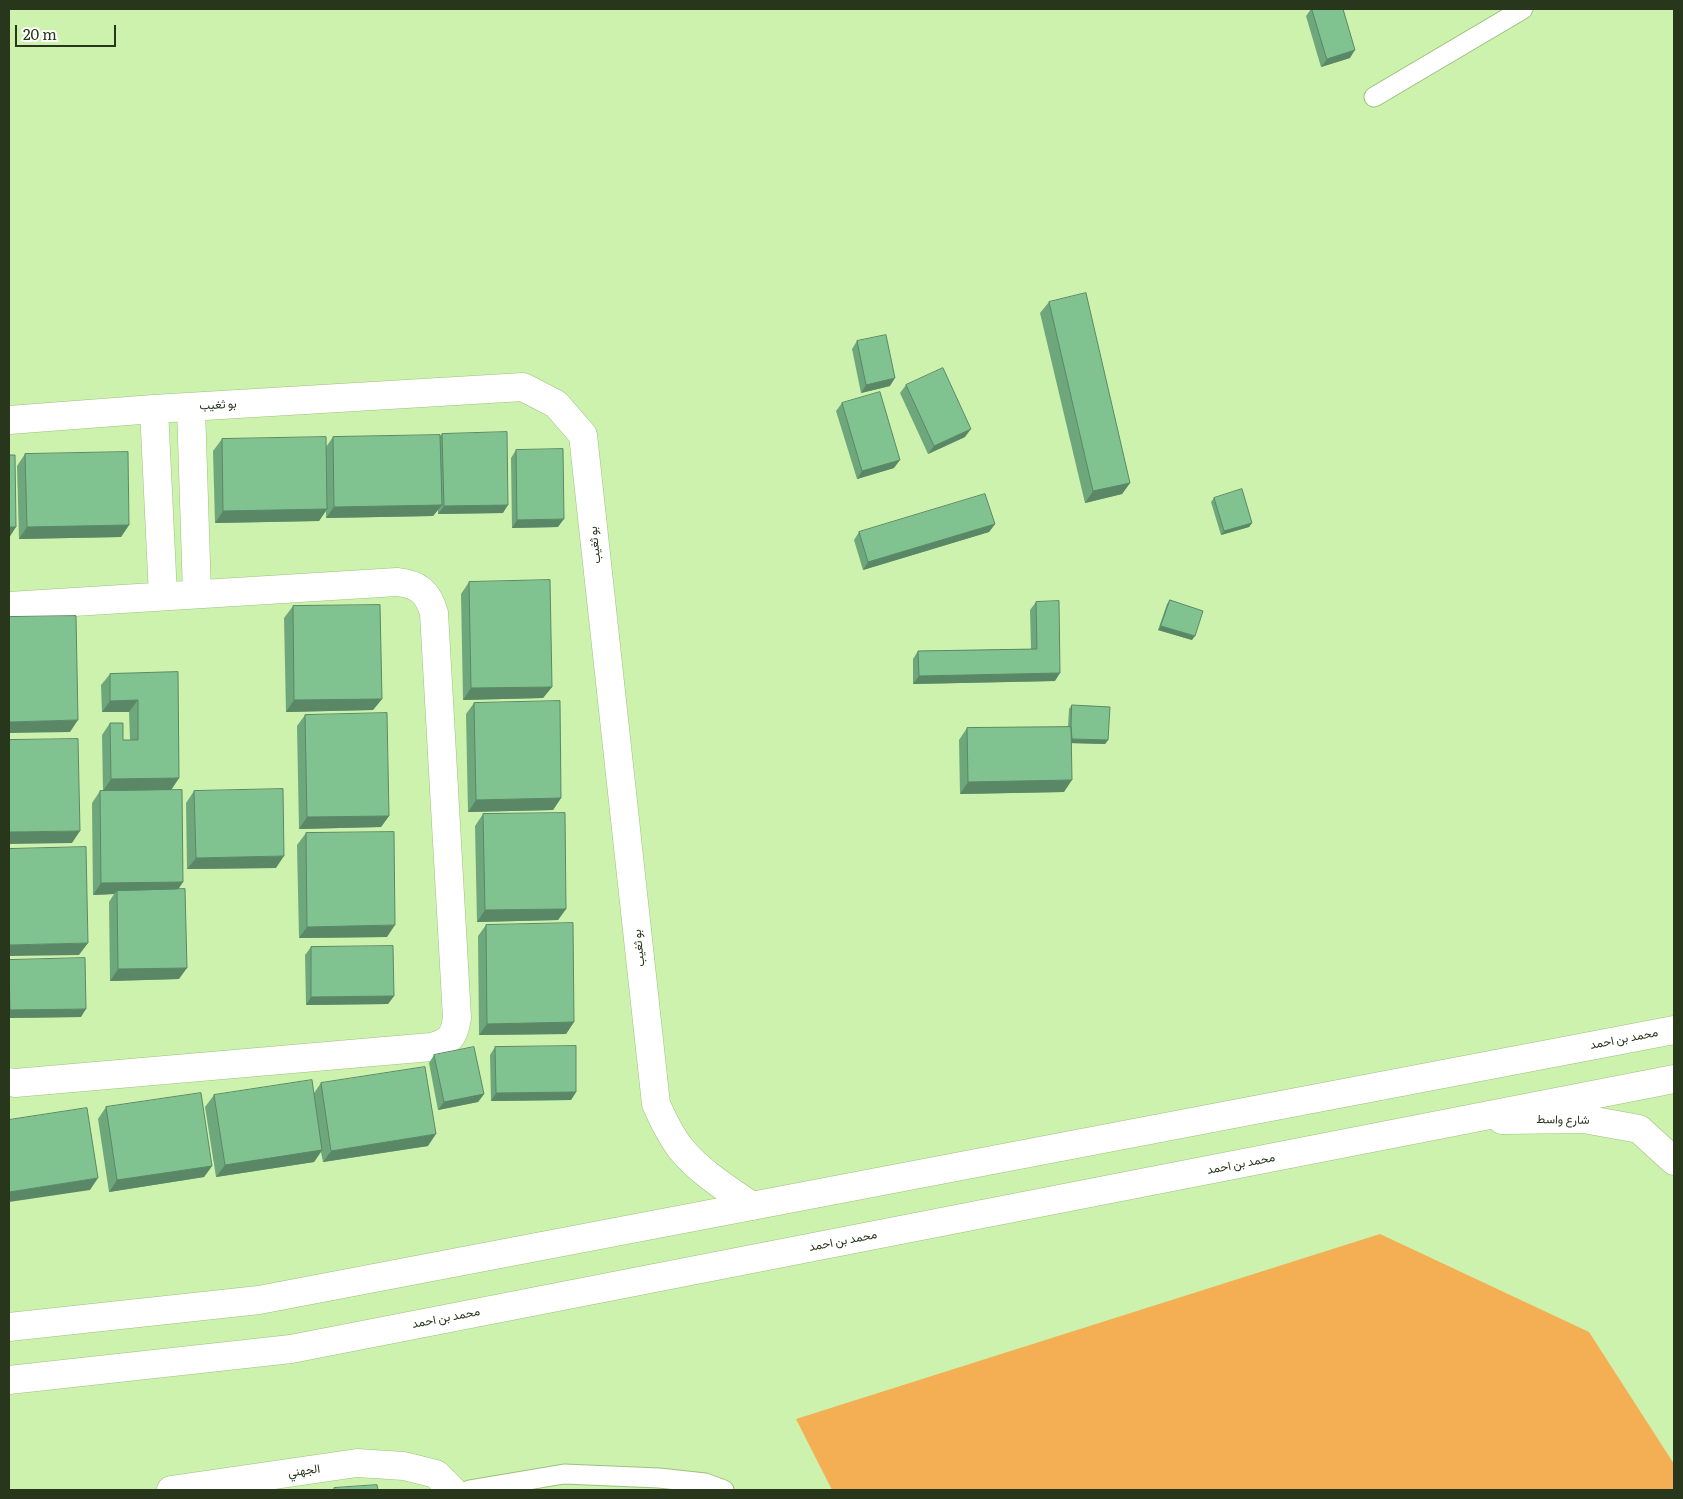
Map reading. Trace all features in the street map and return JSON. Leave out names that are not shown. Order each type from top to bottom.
[{"type":"street","name":"بو ثغيب","points":[[9,420],[154,409],[523,387],[556,404],[583,435],[656,1104],[666,1127],[682,1149],[712,1178],[752,1206]]},
{"type":"street","points":[[191,407],[197,594]]},
{"type":"street","points":[[154,409],[163,596]]},
{"type":"street","points":[[9,606],[397,582],[411,583],[423,592],[431,601],[434,613],[458,1018],[456,1029],[450,1039],[443,1044],[431,1047],[9,1082]]},
{"type":"street","name":"محمد بن احمد","points":[[9,1326],[259,1300],[1674,1030]]},
{"type":"street","name":"محمد بن احمد","points":[[9,1380],[291,1349],[1468,1120],[1674,1078]]},
{"type":"street","name":"شارع واسط","points":[[1468,1120],[1584,1119],[1639,1129],[1674,1161]]},
{"type":"street","name":"الجهني","points":[[171,1490],[357,1463],[404,1466],[444,1482]]},
{"type":"lane","points":[[1374,97],[1523,9]]},
{"type":"lane","points":[[469,1490],[564,1474],[706,1482],[724,1490]]},
{"type":"shaded area","points":[[1380,1234],[1589,1332],[1674,1464],[1674,1490],[832,1490],[796,1419]]},
{"type":"building","points":[[1312,9],[1343,9],[1355,50],[1327,59]]},
{"type":"building","points":[[1086,293],[1130,483],[1093,491],[1049,302]]},
{"type":"building","points":[[886,335],[895,378],[866,385],[857,341]]},
{"type":"building","points":[[943,368],[971,429],[934,446],[906,385]]},
{"type":"building","points":[[880,392],[900,460],[862,471],[842,403]]},
{"type":"building","points":[[507,432],[508,505],[444,506],[442,434]]},
{"type":"building","points":[[440,435],[442,505],[334,507],[333,437]]},
{"type":"building","points":[[326,437],[327,509],[223,511],[222,439]]},
{"type":"building","points":[[563,449],[564,519],[517,520],[516,450]]},
{"type":"building","points":[[128,452],[129,525],[27,527],[25,454]]},
{"type":"building","points":[[9,455],[15,455],[16,527],[9,527]]},
{"type":"building","points":[[1242,489],[1252,523],[1224,531],[1214,498]]},
{"type":"building","points":[[985,494],[995,524],[868,562],[859,532]]},
{"type":"building","points":[[550,580],[552,687],[471,688],[469,582]]},
{"type":"building","points":[[1170,600],[1203,611],[1195,636],[1161,626]]},
{"type":"building","points":[[1059,601],[1060,673],[919,676],[918,651],[1037,649],[1036,602]]},
{"type":"building","points":[[380,605],[382,699],[294,700],[293,606]]},
{"type":"building","points":[[76,616],[78,720],[9,722],[9,617]]},
{"type":"building","points":[[178,672],[179,778],[111,779],[110,723],[123,723],[123,740],[138,740],[138,700],[110,701],[110,674]]},
{"type":"building","points":[[560,701],[561,798],[476,800],[474,703]]},
{"type":"building","points":[[1072,705],[1110,707],[1108,740],[1072,739]]},
{"type":"building","points":[[387,713],[389,816],[307,817],[305,715]]},
{"type":"building","points":[[1071,727],[1072,780],[968,782],[967,728]]},
{"type":"building","points":[[78,739],[80,831],[9,832],[9,740]]},
{"type":"building","points":[[283,789],[284,856],[196,858],[194,791]]},
{"type":"building","points":[[182,790],[183,882],[101,883],[100,791]]},
{"type":"building","points":[[565,813],[566,909],[485,910],[483,814]]},
{"type":"building","points":[[394,832],[395,925],[307,927],[306,833]]},
{"type":"building","points":[[86,847],[88,943],[9,945],[9,849]]},
{"type":"building","points":[[185,889],[187,968],[118,969],[117,891]]},
{"type":"building","points":[[573,923],[574,1022],[487,1024],[486,925]]},
{"type":"building","points":[[393,946],[394,996],[311,997],[311,947]]},
{"type":"building","points":[[85,958],[86,1009],[10,1010],[9,960]]},
{"type":"building","points":[[576,1046],[576,1092],[496,1093],[495,1047]]},
{"type":"building","points":[[474,1047],[484,1094],[444,1102],[434,1055]]},
{"type":"building","points":[[425,1067],[436,1134],[331,1151],[321,1083]]},
{"type":"building","points":[[312,1080],[322,1150],[225,1165],[214,1095]]},
{"type":"building","points":[[201,1093],[212,1166],[117,1180],[106,1107]]},
{"type":"building","points":[[87,1108],[98,1178],[9,1192],[9,1120]]},
{"type":"building","points":[[377,1485],[378,1490],[334,1490],[334,1488]]}]
